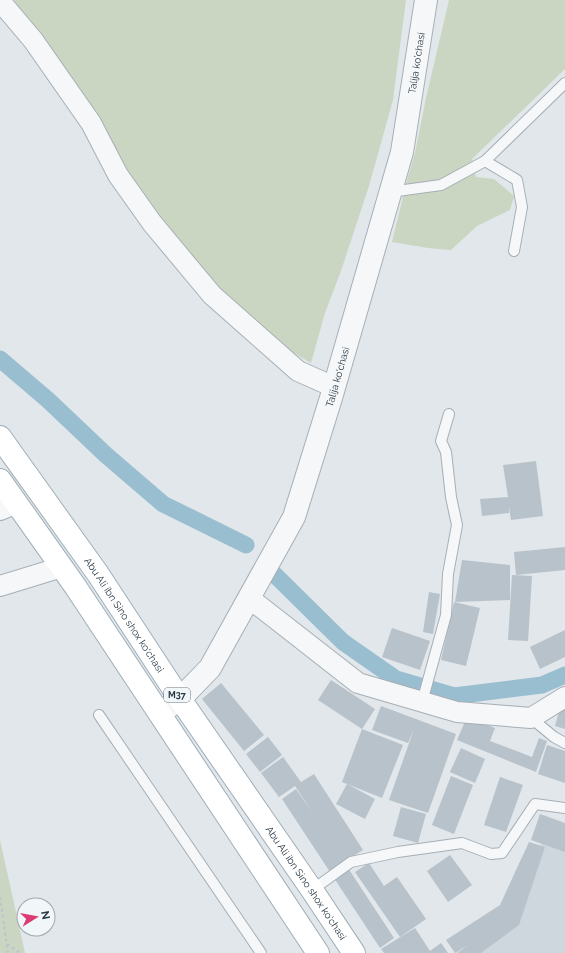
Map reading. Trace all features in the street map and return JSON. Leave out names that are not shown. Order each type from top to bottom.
[{"type":"main road","name":"Abu Ali ibn Sino shox ko'chasi","points":[[0,437],[56,517],[81,549],[180,699],[354,953]]},
{"type":"main road","name":"M37","points":[[0,480],[9,507],[37,532],[62,567],[318,953]]},
{"type":"main road","points":[[37,532],[56,517]]},
{"type":"street","name":"Talija ko'chasi","points":[[160,713],[180,699],[210,668],[294,517],[402,152],[426,0]]},
{"type":"street","points":[[0,1],[33,40],[91,123],[118,175],[152,223],[212,295],[298,371],[334,386]]},
{"type":"street","points":[[0,586],[62,567]]},
{"type":"street","points":[[249,598],[358,683],[457,712],[531,718],[565,697]]},
{"type":"lane","points":[[390,192],[441,185],[485,161],[565,83]]},
{"type":"lane","points":[[485,161],[517,180],[522,207],[514,251]]},
{"type":"lane","points":[[422,702],[446,615],[448,574],[457,525],[451,497],[446,452],[441,441],[450,414]]},
{"type":"lane","points":[[99,716],[261,953]]},
{"type":"lane","points":[[531,718],[554,737],[565,743]]},
{"type":"lane","points":[[312,890],[351,862],[398,852],[462,844],[491,854],[502,853],[516,830],[535,804],[565,808]]},
{"type":"path","points":[[0,897],[8,953]]},
{"type":"path","points":[[7,943],[20,953]]},
{"type":"shaded area","points":[[548,827],[565,833],[565,953],[455,953],[513,915]]},
{"type":"green space","points":[[14,0],[406,0],[393,100],[369,186],[341,271],[325,313],[311,363],[273,341],[222,292],[147,203],[101,125]]},
{"type":"green space","points":[[449,0],[565,0],[565,69],[472,159],[476,177],[494,179],[514,196],[510,210],[477,226],[451,250],[392,242],[415,153]]},
{"type":"green space","points":[[0,840],[16,912],[16,937],[21,937],[25,953],[0,953]]},
{"type":"building","points":[[536,461],[543,516],[511,520],[509,507],[509,513],[482,516],[480,499],[508,497],[503,465]]},
{"type":"building","points":[[565,547],[565,570],[516,575],[514,552]]},
{"type":"building","points":[[462,560],[510,565],[510,600],[455,602]]},
{"type":"building","points":[[512,575],[532,576],[528,641],[508,640]]},
{"type":"building","points":[[429,592],[440,594],[433,634],[423,632]]},
{"type":"building","points":[[454,602],[480,608],[466,666],[441,660]]},
{"type":"building","points":[[392,628],[430,641],[420,670],[382,657]]},
{"type":"building","points":[[565,630],[565,657],[540,669],[530,647]]},
{"type":"building","points":[[331,680],[375,709],[362,729],[318,700]]},
{"type":"building","points":[[221,683],[264,735],[244,751],[202,699]]},
{"type":"building","points":[[562,701],[565,701],[565,729],[555,726]]},
{"type":"building","points":[[381,706],[456,734],[428,813],[389,800],[414,729],[408,743],[372,730]]},
{"type":"building","points":[[467,717],[495,728],[490,741],[532,757],[539,738],[547,741],[536,772],[457,740]]},
{"type":"building","points":[[362,729],[403,745],[382,798],[342,782]]},
{"type":"building","points":[[268,737],[282,755],[260,772],[246,754]]},
{"type":"building","points":[[547,745],[565,751],[565,783],[538,774]]},
{"type":"building","points":[[461,748],[485,759],[475,783],[450,772]]},
{"type":"building","points":[[283,757],[301,782],[314,774],[363,850],[344,862],[394,938],[380,948],[282,799],[296,789],[313,813],[295,786],[279,797],[261,773]]},
{"type":"building","points":[[451,776],[473,785],[454,834],[432,825]]},
{"type":"building","points":[[500,777],[523,785],[506,832],[484,825]]},
{"type":"building","points":[[347,784],[375,799],[365,819],[336,804]]},
{"type":"building","points":[[401,807],[426,814],[418,843],[393,836]]},
{"type":"building","points":[[540,814],[565,823],[565,852],[531,840]]},
{"type":"building","points":[[529,842],[545,847],[519,925],[481,953],[458,953],[468,945],[455,953],[446,940],[500,905]]},
{"type":"building","points":[[450,855],[472,885],[448,902],[427,871]]},
{"type":"building","points":[[369,863],[384,886],[397,877],[426,919],[400,937],[355,872]]},
{"type":"building","points":[[415,928],[430,951],[441,943],[448,953],[384,953],[381,949]]},
{"type":"waterway","points":[[0,359],[48,400],[106,455],[163,504],[246,545]]},
{"type":"waterway","points":[[272,572],[343,642],[396,679],[454,696],[542,685],[565,675]]}]
